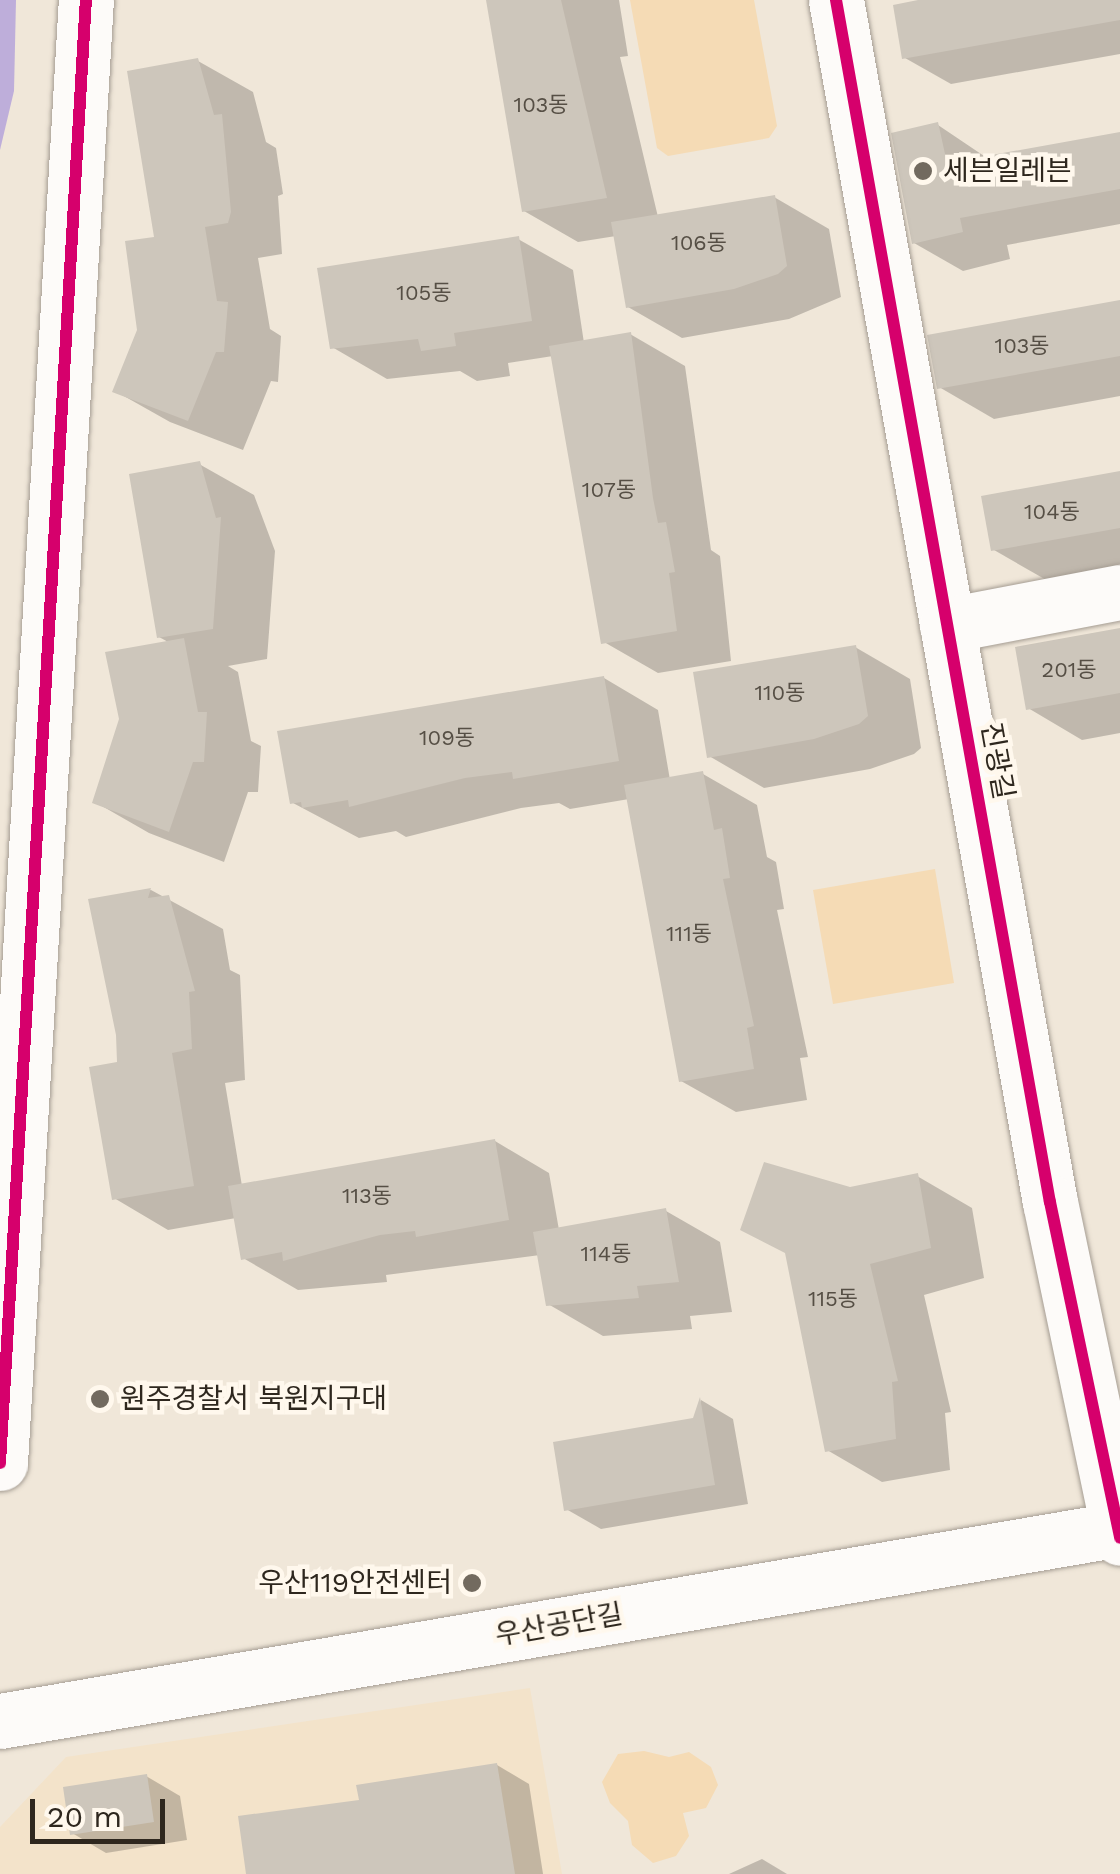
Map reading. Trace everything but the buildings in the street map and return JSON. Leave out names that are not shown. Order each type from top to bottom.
[{"type":"street","points":[[0,1463],[86,0]]},
{"type":"street","name":"진광길","points":[[836,0],[1050,1202],[1119,1529]]},
{"type":"street","points":[[947,626],[1120,592]]},
{"type":"street","points":[[1119,1529],[1120,1538]]},
{"type":"street","name":"우산공단길","points":[[0,1722],[1119,1529]]},
{"type":"shaded area","points":[[0,0],[16,0],[14,91],[0,150]]},
{"type":"shaded area","points":[[630,0],[754,0],[777,126],[769,138],[668,156],[657,148]]},
{"type":"shaded area","points":[[935,869],[954,983],[833,1004],[813,890]]},
{"type":"shaded area","points":[[530,1688],[562,1874],[0,1874],[0,1827],[66,1757]]},
{"type":"shaded area","points":[[644,1751],[669,1757],[689,1752],[711,1767],[718,1785],[706,1808],[683,1813],[689,1836],[676,1856],[653,1863],[632,1845],[628,1821],[610,1803],[602,1782],[618,1754]]},
{"type":"cycle path","points":[[0,1463],[86,0]]},
{"type":"cycle path","points":[[836,0],[1050,1202],[1120,1538]]},
{"type":"place","name":"세븐일레븐","points":[[923,171]]},
{"type":"place","name":"원주경찰서 북원지구대","points":[[100,1399]]},
{"type":"place","name":"우산119안전센터","points":[[472,1583]]}]
